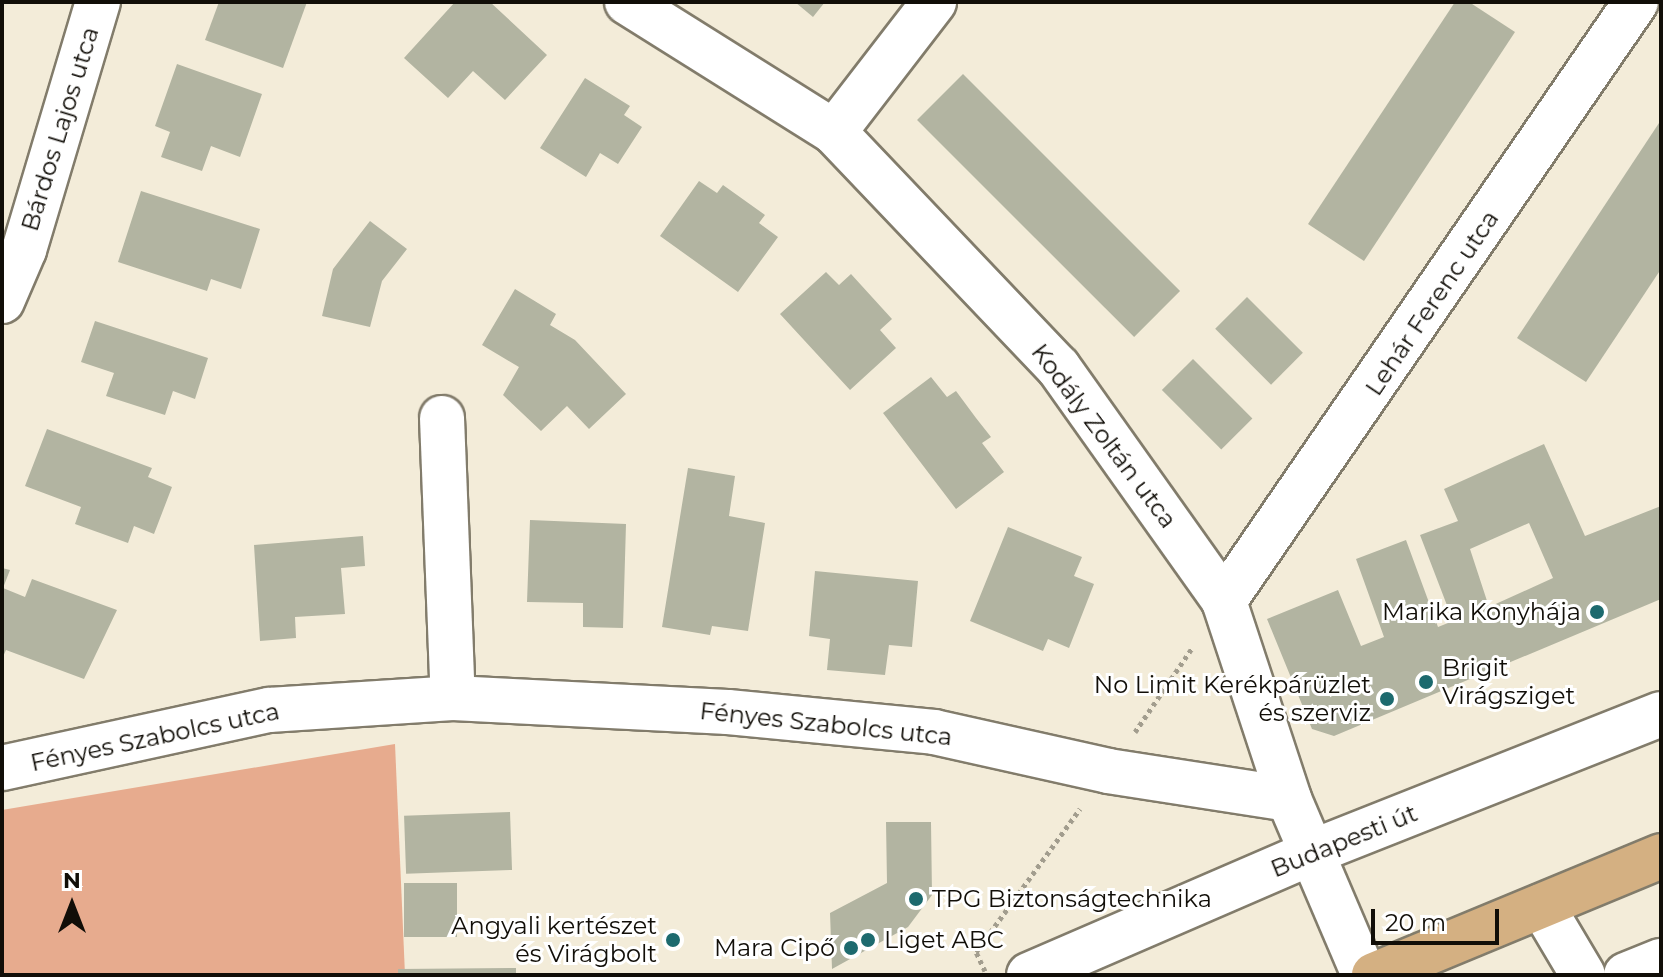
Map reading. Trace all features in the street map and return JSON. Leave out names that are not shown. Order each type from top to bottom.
[{"type":"main road","points":[[1374,975],[1661,856]]},
{"type":"street","name":"Bárdos Lajos utca","points":[[2,301],[24,250],[98,2]]},
{"type":"street","name":"Kodály Zoltán utca","points":[[627,2],[834,132],[1058,367],[1224,601],[1289,799],[1315,851],[1364,975]]},
{"type":"street","points":[[834,132],[934,2]]},
{"type":"street","name":"Lehár Ferenc utca","points":[[1224,601],[1636,2]]},
{"type":"street","points":[[442,418],[453,698]]},
{"type":"street","name":"Fényes Szabolcs utca","points":[[2,768],[269,710],[453,698],[728,712],[934,732],[1108,771],[1289,799]]},
{"type":"street","name":"Budapesti út","points":[[1029,975],[1315,851],[1661,714]]},
{"type":"street","points":[[1542,906],[1583,975]]},
{"type":"street","points":[[1626,975],[1661,961]]},
{"type":"shaded area","points":[[395,744],[405,975],[2,975],[2,810]]},
{"type":"building","points":[[219,2],[307,2],[283,68],[205,40]]},
{"type":"building","points":[[455,2],[490,2],[547,55],[505,100],[473,71],[448,98],[404,58]]},
{"type":"building","points":[[795,2],[825,2],[813,17]]},
{"type":"building","points":[[1455,2],[1469,2],[1515,32],[1364,261],[1308,224]]},
{"type":"building","points":[[177,64],[262,94],[240,157],[211,146],[202,171],[161,157],[170,132],[155,126]]},
{"type":"building","points":[[963,74],[1180,291],[1134,337],[917,120]]},
{"type":"building","points":[[585,78],[630,106],[624,115],[642,127],[618,164],[600,153],[586,177],[540,148]]},
{"type":"building","points":[[1661,120],[1661,269],[1586,382],[1517,338]]},
{"type":"building","points":[[699,181],[717,193],[723,185],[765,215],[759,223],[778,237],[738,292],[660,236]]},
{"type":"building","points":[[141,191],[260,229],[241,289],[211,279],[207,291],[118,262]]},
{"type":"building","points":[[370,221],[407,249],[382,281],[370,327],[322,316],[333,269]]},
{"type":"building","points":[[826,272],[839,285],[851,274],[892,319],[880,330],[896,348],[850,390],[780,314]]},
{"type":"building","points":[[515,289],[556,314],[550,325],[575,340],[626,394],[589,429],[567,406],[541,431],[503,395],[519,367],[482,345]]},
{"type":"building","points":[[1247,297],[1303,353],[1271,385],[1215,329]]},
{"type":"building","points":[[95,321],[208,358],[195,399],[173,391],[165,415],[106,396],[114,373],[81,362]]},
{"type":"building","points":[[1193,359],[1252,418],[1221,450],[1162,390]]},
{"type":"building","points":[[931,377],[947,397],[956,391],[991,437],[982,443],[1004,472],[956,509],[883,413]]},
{"type":"building","points":[[47,429],[152,468],[148,477],[172,487],[154,534],[134,526],[128,543],[75,524],[81,507],[25,486]]},
{"type":"building","points":[[1544,444],[1585,536],[1661,506],[1661,599],[1334,736],[1312,729],[1267,619],[1338,590],[1361,646],[1384,637],[1356,559],[1406,540],[1438,627],[1453,621],[1420,535],[1458,521],[1444,489]],"holes":[[[1529,523],[1553,578],[1489,607],[1470,549]]]},
{"type":"building","points":[[688,468],[735,476],[729,516],[765,523],[748,631],[712,626],[710,635],[662,627]]},
{"type":"building","points":[[530,520],[626,524],[623,628],[583,627],[583,603],[527,602]]},
{"type":"building","points":[[1008,527],[1082,557],[1074,576],[1094,584],[1069,648],[1048,639],[1043,651],[970,621]]},
{"type":"building","points":[[363,536],[365,566],[341,568],[345,614],[295,617],[296,638],[260,641],[254,545]]},
{"type":"building","points":[[2,568],[10,570],[3,588],[25,597],[32,579],[117,610],[84,679],[6,650],[2,659]]},
{"type":"building","points":[[815,571],[918,581],[912,647],[889,645],[885,675],[827,670],[830,639],[809,636]]},
{"type":"building","points":[[510,812],[512,870],[406,874],[404,816]]},
{"type":"building","points":[[886,822],[931,822],[932,895],[908,927],[832,969],[830,913],[887,883]]},
{"type":"building","points":[[404,883],[457,883],[457,937],[404,937]]},
{"type":"building","points":[[516,968],[516,975],[398,975],[398,969]]},
{"type":"place","name":"Marika Konyhája","points":[[1597,612]]},
{"type":"place","name":"Brigit Virágsziget","points":[[1426,682]]},
{"type":"place","name":"No Limit Kerékpárüzlet és szerviz","points":[[1387,699]]},
{"type":"place","name":"TPG Biztonságtechnika","points":[[916,899]]},
{"type":"place","name":"Angyali kertészet és Virágbolt","points":[[673,940]]},
{"type":"place","name":"Liget ABC","points":[[868,940]]},
{"type":"place","name":"Mara Cipő","points":[[851,948]]}]
